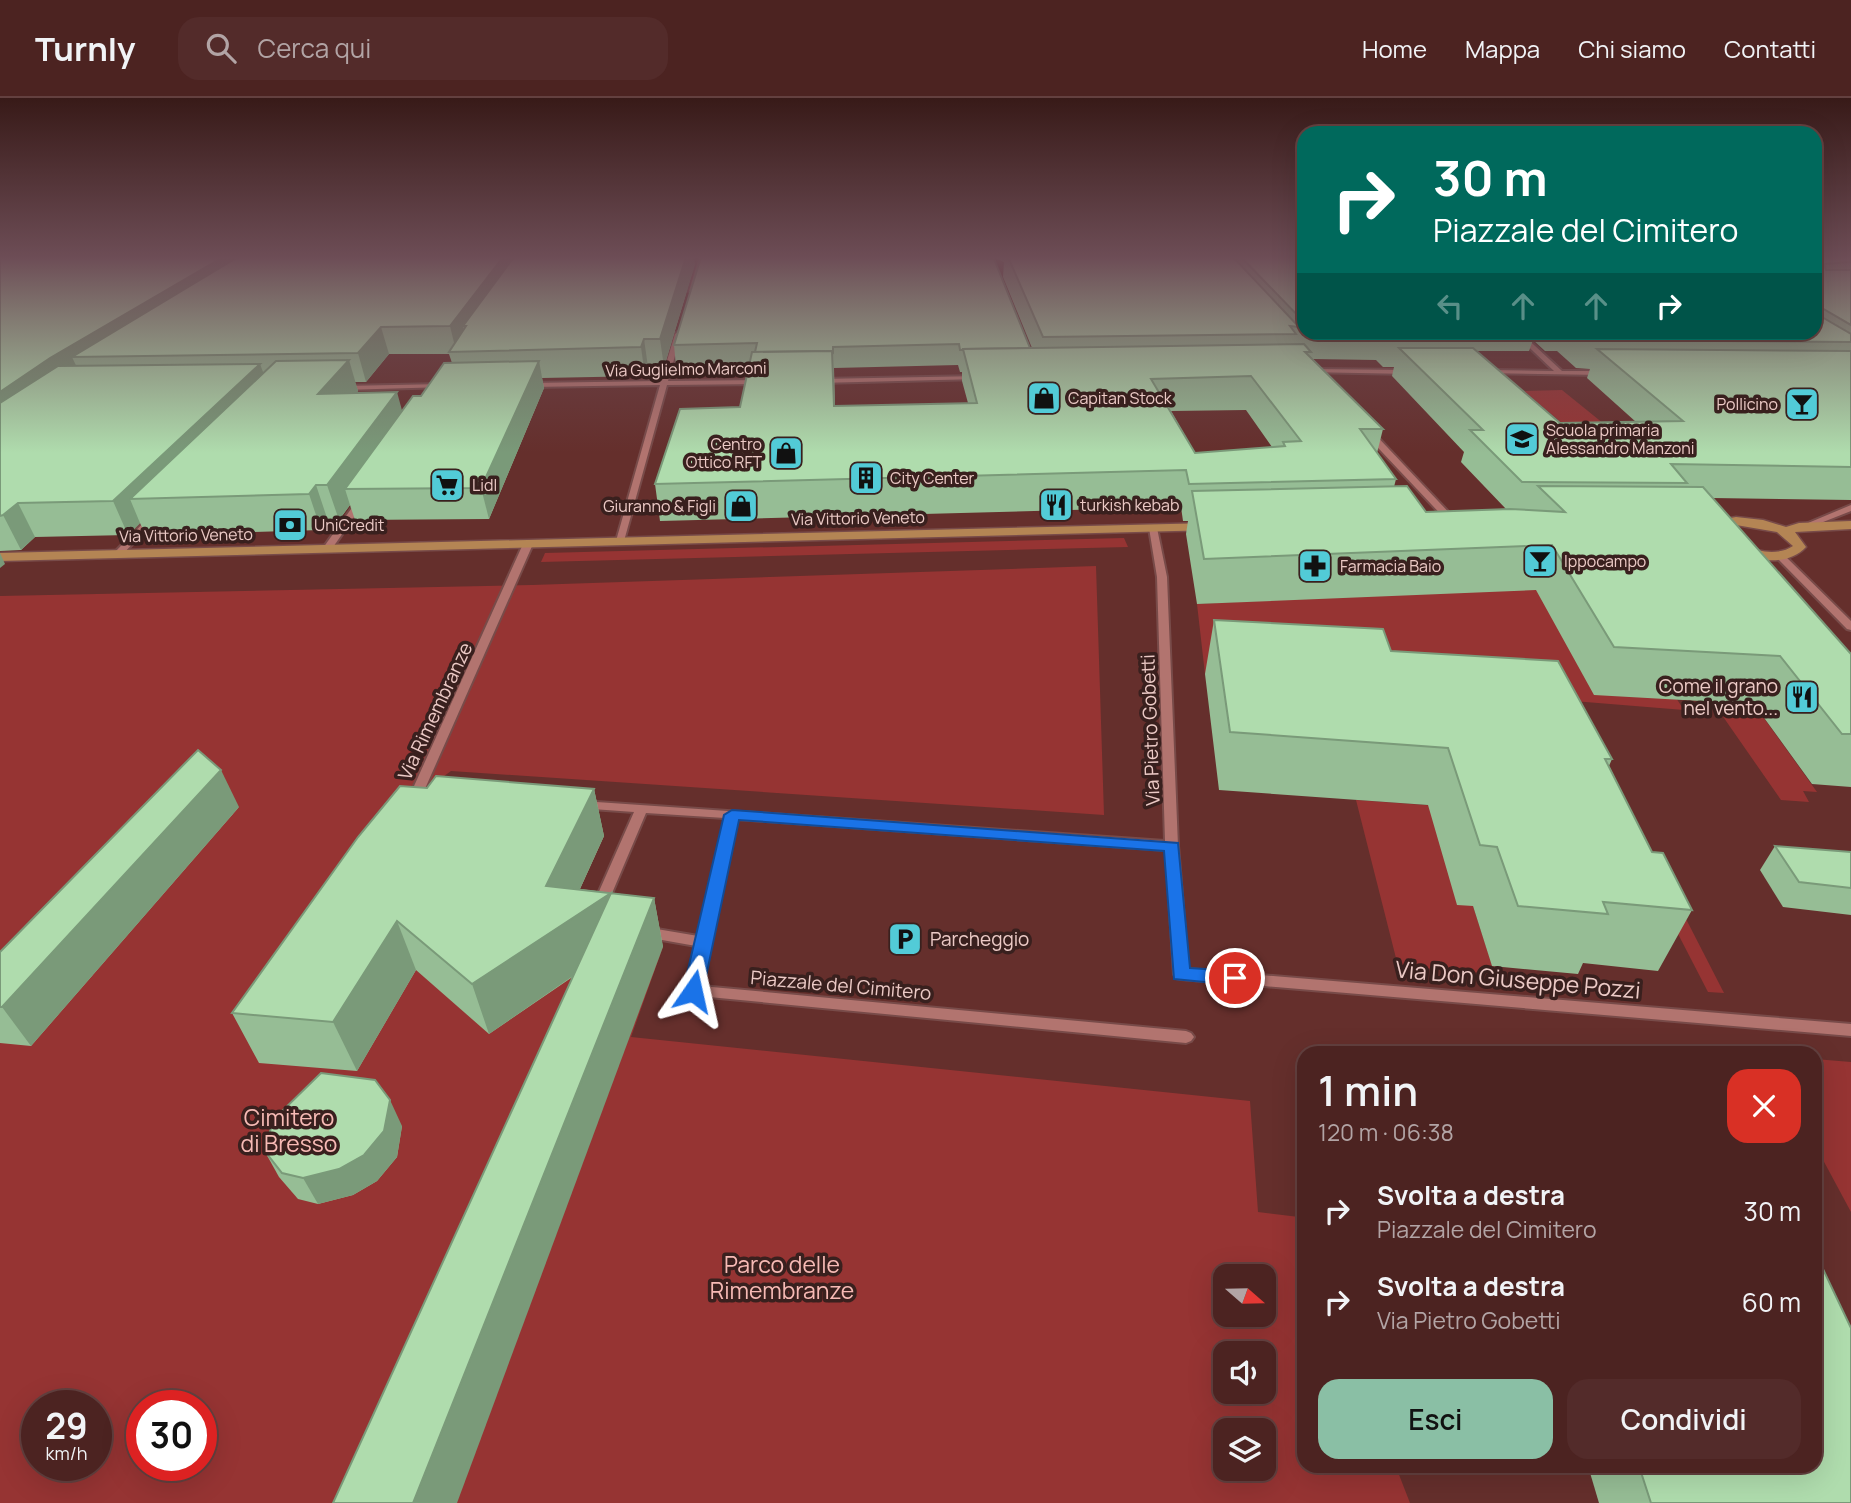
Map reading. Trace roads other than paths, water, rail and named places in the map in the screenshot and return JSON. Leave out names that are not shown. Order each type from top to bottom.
[{"type":"main road","points":[[1702,525],[1716,528],[1726,522],[1748,521],[1785,531],[1805,526],[1851,525]]},
{"type":"main road","name":"Via Vittorio Veneto","points":[[0,557],[1223,526]]},
{"type":"main road","points":[[1716,528],[1721,538],[1740,548],[1779,555],[1797,551],[1800,547],[1785,531]]},
{"type":"street","points":[[620,541],[682,323]]},
{"type":"street","points":[[1525,340],[1561,373]]},
{"type":"street","points":[[1305,369],[1416,372]]},
{"type":"street","points":[[1305,369],[1319,381]]},
{"type":"street","points":[[1472,372],[1612,373]]},
{"type":"street","points":[[432,397],[447,376]]},
{"type":"street","points":[[813,381],[984,377]]},
{"type":"street","name":"Via Guglielmo Marconi","points":[[519,386],[773,382]]},
{"type":"street","points":[[335,388],[453,386]]},
{"type":"street","points":[[1363,428],[1451,521]]},
{"type":"street","points":[[328,548],[364,497]]},
{"type":"street","points":[[118,554],[166,506]]},
{"type":"street","points":[[1805,526],[1851,508]]},
{"type":"street","name":"Via Pietro Gobetti","points":[[1153,528],[1163,578],[1172,846],[1181,974]]},
{"type":"street","name":"Via Rimembranze","points":[[443,796],[416,794],[528,544]]},
{"type":"street","points":[[1779,555],[1851,627]]},
{"type":"street","points":[[562,804],[1172,846]]},
{"type":"street","points":[[592,924],[642,809]]},
{"type":"street","name":"Piazzale del Cimitero","points":[[732,815],[693,991],[1186,1037]]},
{"type":"street","points":[[629,930],[702,942]]},
{"type":"street","name":"Via Don Giuseppe Pozzi","points":[[1181,974],[1851,1030]]},
{"type":"place","name":"Capitan Stock","points":[[1044,398]]},
{"type":"place","name":"Pollicino","points":[[1802,404]]},
{"type":"place","name":"Scuola primaria Alessandro Manzoni","points":[[1522,439]]},
{"type":"place","name":"Centro Ottico RFT","points":[[786,453]]},
{"type":"place","name":"City Center","points":[[866,478]]},
{"type":"place","name":"Lidl","points":[[447,485]]},
{"type":"place","name":"turkish kebab","points":[[1056,505]]},
{"type":"place","name":"Giuranno & Figli","points":[[741,506]]},
{"type":"place","name":"UniCredit","points":[[290,525]]},
{"type":"place","name":"Ippocampo","points":[[1540,561]]},
{"type":"place","name":"Farmacia Baio","points":[[1315,566]]},
{"type":"place","name":"Come il grano nel vento...","points":[[1802,697]]},
{"type":"place","name":"Parcheggio","points":[[905,939]]},
{"type":"park label","name":"Cimitero di Bresso","points":[[289,1131]]},
{"type":"park label","name":"Parco delle Rimembranze","points":[[782,1278]]}]
